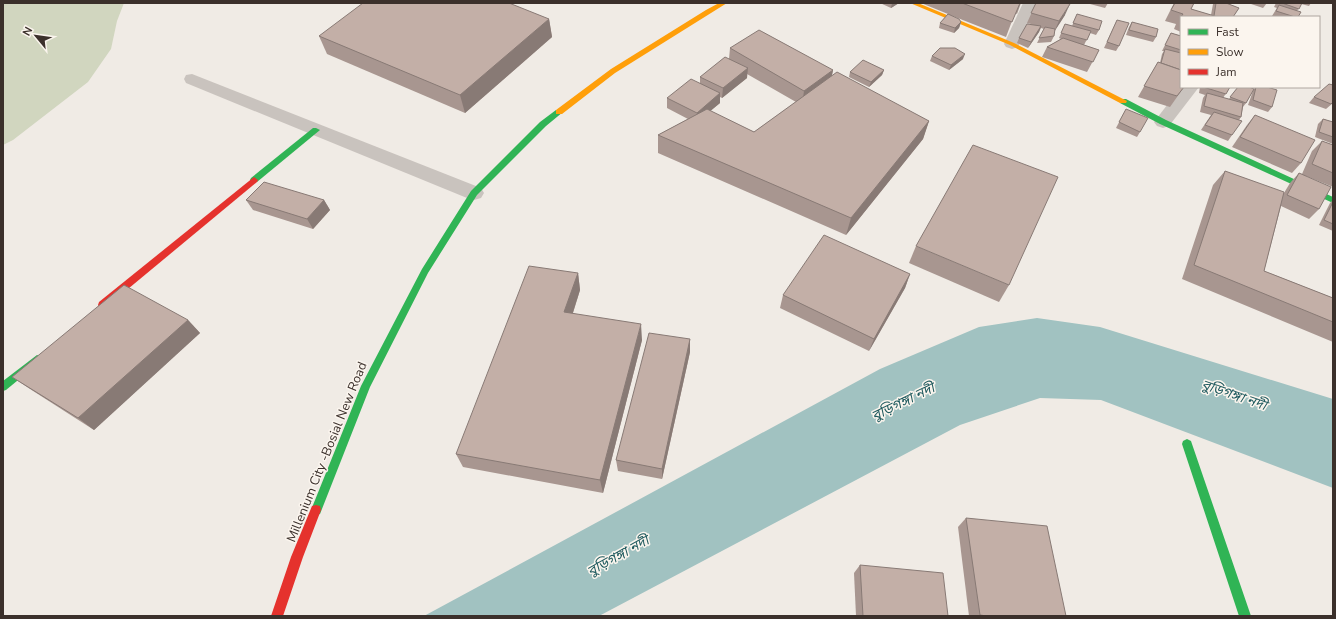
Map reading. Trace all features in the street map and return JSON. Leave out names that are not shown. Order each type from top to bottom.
[{"type":"street","name":"Millenium City -Bosial New Road","points":[[277,616],[297,558],[366,386],[425,272],[474,193],[543,124],[613,71],[708,10],[724,3]]},
{"type":"street","points":[[912,3],[1012,44],[1163,122],[1333,200]]},
{"type":"street","points":[[1012,44],[1031,3]]},
{"type":"street","points":[[192,79],[474,193]]},
{"type":"street","points":[[1163,122],[1189,88]]},
{"type":"street","points":[[95,311],[316,130]]},
{"type":"street","points":[[3,387],[46,352]]},
{"type":"street","points":[[1187,444],[1245,616]]},
{"type":"green space","points":[[3,3],[124,3],[117,21],[111,49],[88,82],[13,140],[3,145]]},
{"type":"water","name":"বুড়িগঙ্গা নদী","points":[[1037,318],[1100,327],[1333,399],[1333,488],[1101,400],[1040,398],[960,425],[599,616],[424,616],[880,369],[979,327]]},
{"type":"building","points":[[363,3],[509,3],[549,19],[460,95],[319,36]]},
{"type":"building","points":[[962,3],[1020,3],[1012,22]]},
{"type":"building","points":[[1036,3],[1070,4],[1059,21],[1031,13]]},
{"type":"building","points":[[1175,3],[1194,3],[1191,9],[1215,16],[1182,16],[1183,14],[1171,10]]},
{"type":"building","points":[[1216,3],[1226,3],[1239,8],[1234,16],[1214,16]]},
{"type":"building","points":[[1282,3],[1302,3],[1299,9]]},
{"type":"building","points":[[1279,5],[1301,12],[1299,16],[1292,16],[1276,11]]},
{"type":"building","points":[[948,14],[959,19],[961,22],[955,28],[940,23]]},
{"type":"building","points":[[1077,14],[1102,21],[1099,30],[1073,23]]},
{"type":"building","points":[[1117,20],[1129,23],[1119,46],[1107,42]]},
{"type":"building","points":[[1132,22],[1158,29],[1156,37],[1129,30]]},
{"type":"building","points":[[1027,24],[1041,26],[1031,42],[1019,38]]},
{"type":"building","points":[[1065,24],[1091,31],[1087,40],[1061,33]]},
{"type":"building","points":[[1045,27],[1055,29],[1054,36],[1039,38]]},
{"type":"building","points":[[759,30],[833,70],[804,91],[730,48]]},
{"type":"building","points":[[1171,33],[1180,36],[1180,50],[1165,45]]},
{"type":"building","points":[[1063,38],[1099,50],[1093,62],[1047,47]]},
{"type":"building","points":[[940,48],[955,48],[965,54],[951,65],[932,56]]},
{"type":"building","points":[[1165,49],[1180,53],[1180,70],[1161,63]]},
{"type":"building","points":[[725,57],[748,68],[723,88],[700,77]]},
{"type":"building","points":[[863,60],[884,70],[871,82],[850,72]]},
{"type":"building","points":[[1158,62],[1180,70],[1180,88],[1183,88],[1177,96],[1144,86]]},
{"type":"building","points":[[837,72],[929,121],[851,218],[658,135],[707,109],[754,132]]},
{"type":"building","points":[[691,79],[720,93],[697,113],[667,98]]},
{"type":"building","points":[[1329,84],[1333,85],[1333,102],[1331,104],[1314,97]]},
{"type":"building","points":[[1206,88],[1229,88],[1226,94]]},
{"type":"building","points":[[1237,88],[1254,89],[1246,103],[1230,97]]},
{"type":"building","points":[[1256,88],[1270,88],[1277,90],[1272,107],[1253,100]]},
{"type":"building","points":[[1207,93],[1243,103],[1241,117],[1204,106]]},
{"type":"building","points":[[1126,109],[1148,118],[1140,132],[1119,122]]},
{"type":"building","points":[[1214,112],[1242,121],[1232,135],[1205,125]]},
{"type":"building","points":[[1255,115],[1315,140],[1301,163],[1240,137]]},
{"type":"building","points":[[1323,119],[1333,122],[1333,137],[1319,132]]},
{"type":"building","points":[[1322,141],[1333,145],[1333,173],[1312,164]]},
{"type":"building","points":[[973,145],[1058,177],[1009,285],[916,246]]},
{"type":"building","points":[[1225,171],[1284,192],[1264,271],[1333,298],[1333,322],[1194,265]]},
{"type":"building","points":[[1299,173],[1331,187],[1319,209],[1287,195]]},
{"type":"building","points":[[264,182],[324,200],[307,219],[246,200]]},
{"type":"building","points":[[1333,202],[1333,224],[1324,220]]},
{"type":"building","points":[[824,235],[910,274],[874,339],[783,295]]},
{"type":"building","points":[[529,266],[578,273],[564,312],[641,324],[600,480],[456,454]]},
{"type":"building","points":[[124,285],[188,320],[78,418],[12,377]]},
{"type":"building","points":[[649,333],[690,339],[662,469],[616,460]]},
{"type":"building","points":[[966,518],[1047,526],[1066,616],[980,615]]},
{"type":"building","points":[[860,565],[943,573],[948,616],[863,616]]},
{"type":"traffic: fast","points":[[1123,101],[1163,122],[1333,200]]},
{"type":"traffic: fast","points":[[316,510],[366,386],[425,271],[474,193],[543,124],[559,112]]},
{"type":"traffic: fast","points":[[254,180],[316,130]]},
{"type":"traffic: fast","points":[[3,387],[37,359]]},
{"type":"traffic: fast","points":[[1187,444],[1245,616]]},
{"type":"traffic: slow","points":[[559,112],[613,71],[708,11],[724,3]]},
{"type":"traffic: slow","points":[[913,3],[1012,44],[1123,101]]},
{"type":"traffic: jam","points":[[102,305],[254,180]]},
{"type":"traffic: jam","points":[[277,616],[297,557],[316,510]]}]
